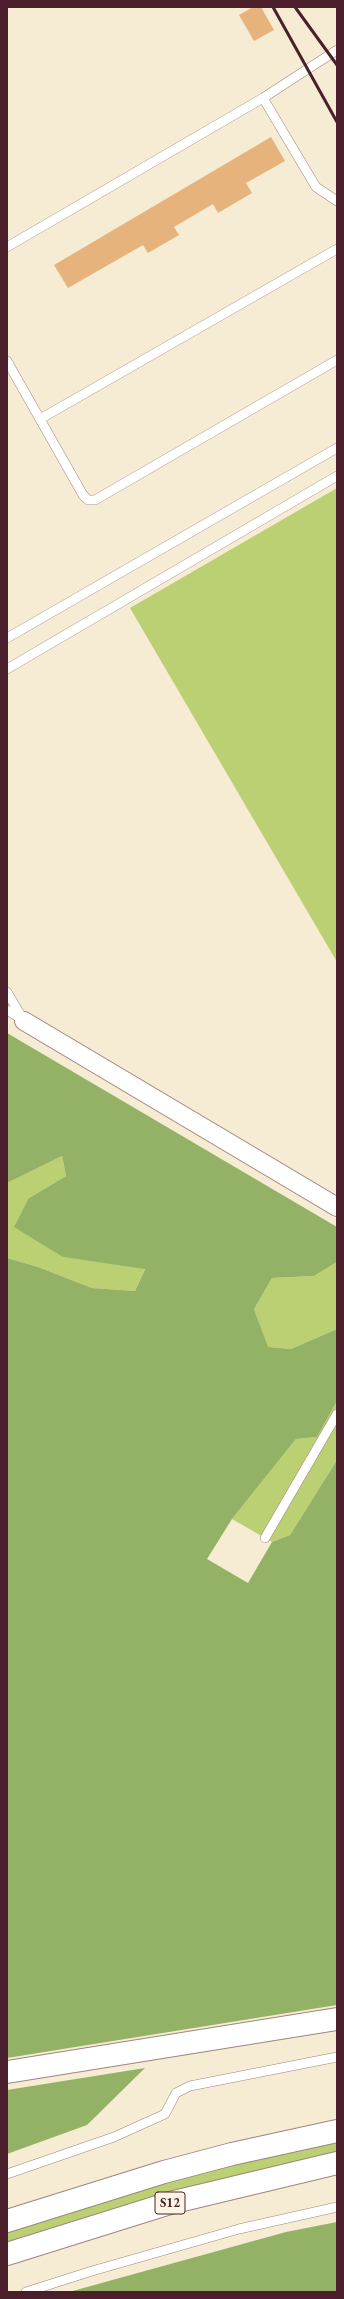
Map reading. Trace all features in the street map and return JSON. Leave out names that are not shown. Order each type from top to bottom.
[{"type":"main road","points":[[7,2072],[337,2019]]},
{"type":"main road","name":"S12","points":[[7,2220],[164,2172],[232,2154],[337,2131]]},
{"type":"main road","name":"S12","points":[[7,2254],[170,2203],[337,2163]]},
{"type":"street","points":[[24,1021],[337,1207]]},
{"type":"lane","points":[[7,247],[263,98],[337,50]]},
{"type":"lane","points":[[263,98],[316,186],[337,201]]},
{"type":"lane","points":[[40,419],[337,249]]},
{"type":"lane","points":[[7,362],[83,495],[88,500],[95,500],[337,360]]},
{"type":"lane","points":[[7,638],[337,448]]},
{"type":"lane","points":[[7,669],[337,476]]},
{"type":"lane","points":[[7,992],[24,1021]]},
{"type":"lane","points":[[7,1010],[24,1021]]},
{"type":"lane","points":[[265,1538],[337,1414]]},
{"type":"lane","points":[[7,2174],[114,2137],[165,2114],[176,2093],[190,2086],[337,2057]]},
{"type":"lane","points":[[26,2292],[92,2271],[239,2229],[337,2207]]},
{"type":"green space","points":[[337,488],[337,962],[130,608]]},
{"type":"green space","points":[[7,1033],[337,1227],[337,1262],[314,1276],[272,1278],[254,1309],[268,1347],[291,1349],[337,1329],[337,1401],[317,1437],[296,1439],[232,1519],[207,1559],[248,1583],[272,1542],[290,1535],[337,1460],[337,2005],[7,2058],[7,1258],[38,1267],[92,1288],[135,1291],[145,1269],[63,1257],[14,1227],[29,1198],[66,1176],[62,1156],[7,1183]]},
{"type":"green space","points":[[62,1156],[66,1176],[29,1198],[63,1257],[145,1268],[135,1291],[92,1288],[38,1267],[7,1258],[7,1183]]},
{"type":"green space","points":[[337,1262],[337,1329],[291,1349],[267,1347],[254,1309],[272,1278],[314,1276]]},
{"type":"green space","points":[[337,1401],[337,1460],[290,1535],[272,1542],[232,1519],[296,1439],[317,1437]]},
{"type":"green space","points":[[145,2068],[87,2125],[7,2154],[7,2090]]},
{"type":"green space","points":[[337,2142],[337,2153],[196,2186],[59,2226],[7,2244],[7,2232],[16,2228],[203,2171]]},
{"type":"green space","points":[[337,2222],[337,2292],[69,2292],[286,2232]]},
{"type":"building","points":[[253,7],[261,7],[274,30],[254,41],[239,15]]},
{"type":"building","points":[[271,137],[285,161],[246,183],[252,193],[218,213],[213,204],[174,227],[179,235],[148,253],[143,245],[68,288],[54,265]]},
{"type":"railway","points":[[273,7],[337,122]]},
{"type":"railway","points":[[295,7],[337,65]]}]
